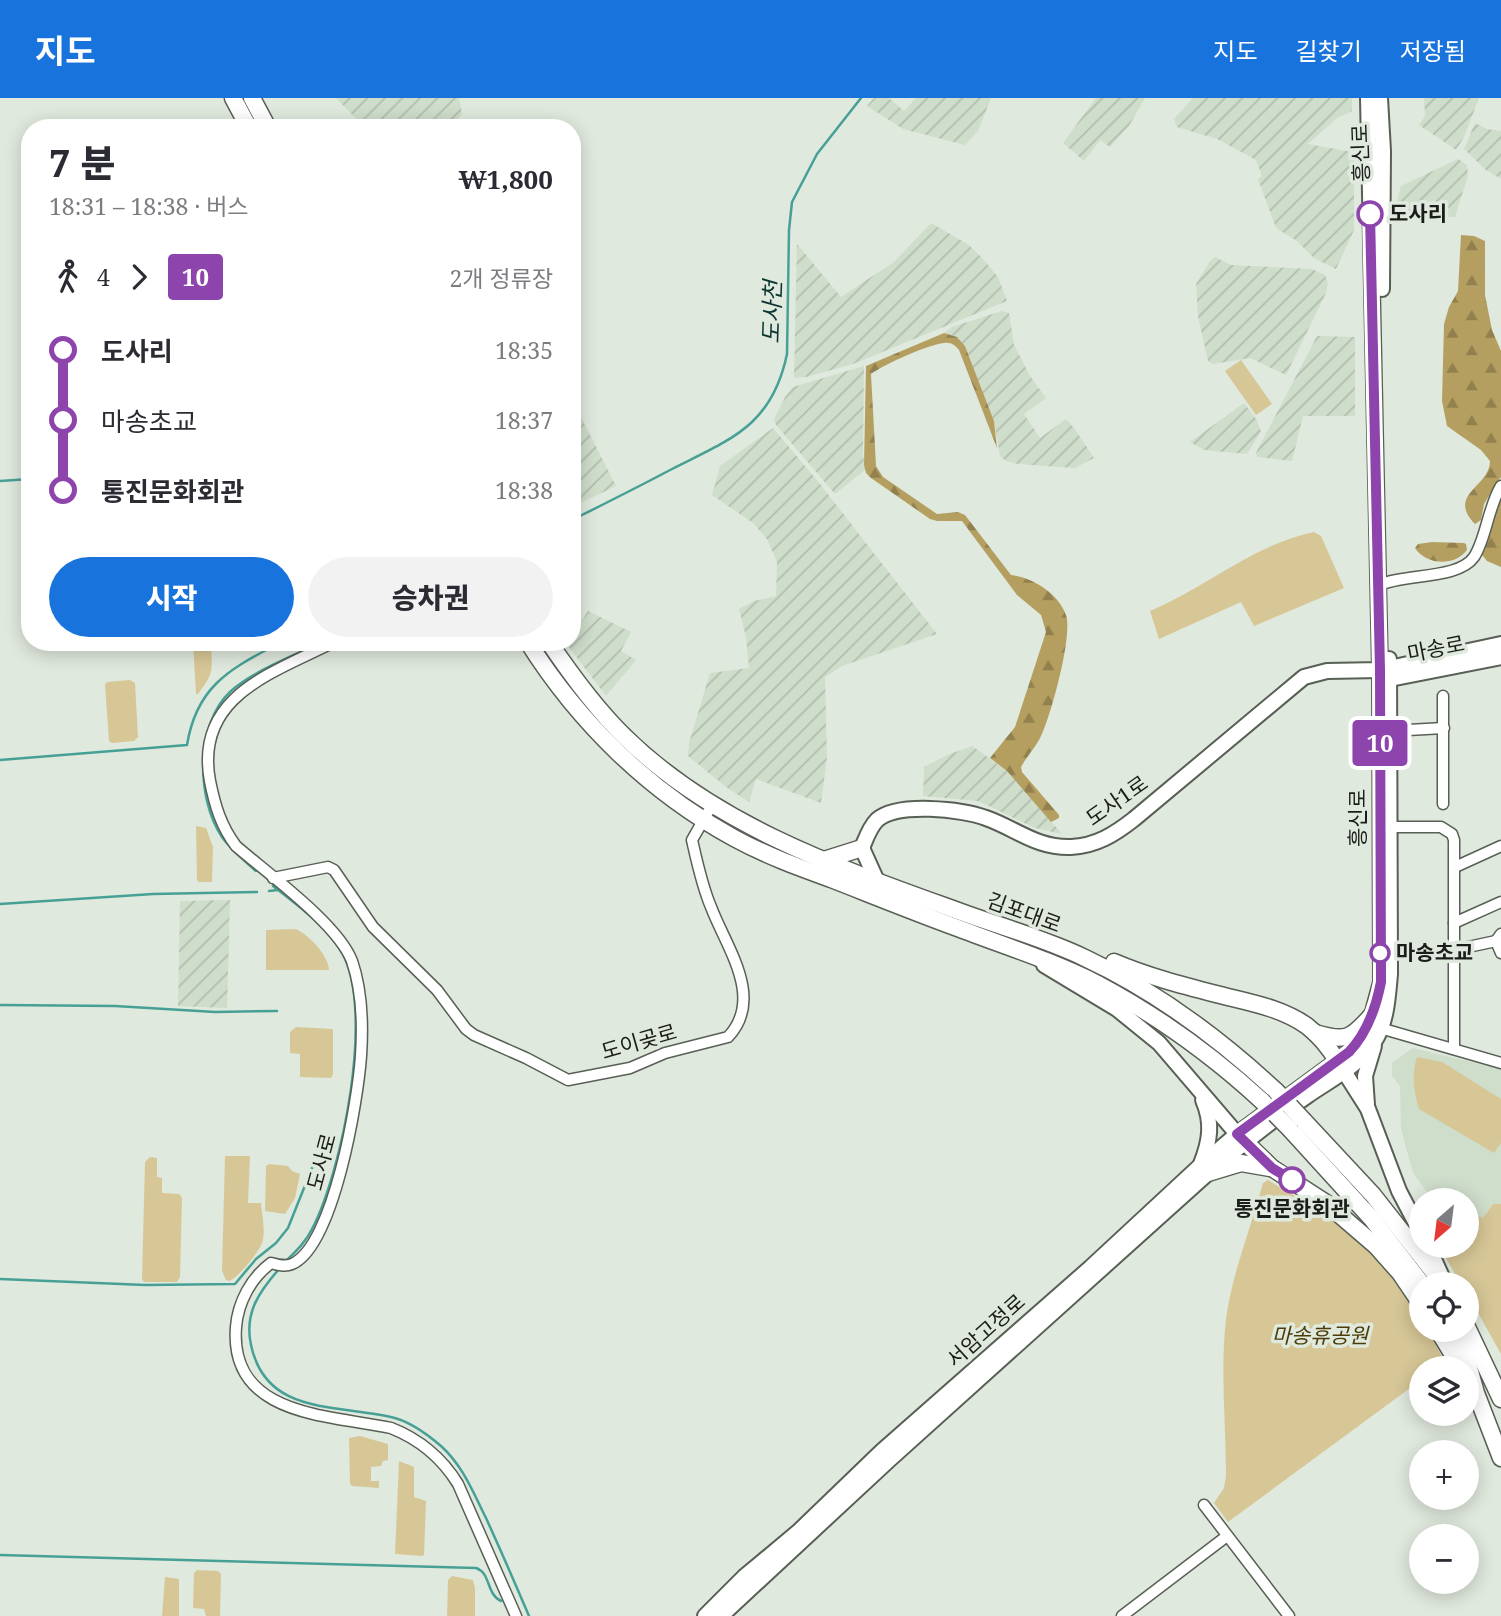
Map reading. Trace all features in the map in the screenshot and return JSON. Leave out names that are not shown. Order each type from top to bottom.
[{"type":"main road","points":[[233,98],[244,119]]},
{"type":"main road","points":[[252,98],[263,119]]},
{"type":"main road","name":"흥신로","points":[[1305,1091],[1341,1067],[1376,1028],[1387,1003],[1390,974],[1390,731],[1381,584],[1368,98]]},
{"type":"main road","name":"흥신로","points":[[1380,98],[1383,165],[1381,584]]},
{"type":"main road","name":"마송로","points":[[1386,673],[1501,644]]},
{"type":"main road","name":"김포대로","points":[[534,651],[563,691],[612,747],[650,781],[703,820],[766,854],[1096,983],[1159,1019],[1233,1074],[1262,1101],[1297,1125],[1373,1195],[1434,1272]]},
{"type":"main road","name":"김포대로","points":[[556,651],[586,693],[626,738],[653,762],[712,805],[764,834],[824,860],[1084,957],[1133,982],[1190,1019],[1240,1058],[1276,1091],[1297,1125],[1413,1272]]},
{"type":"main road","name":"마송로","points":[[1386,673],[1501,657]]},
{"type":"main road","name":"도사1로","points":[[862,848],[870,831],[882,817],[915,809],[976,815],[1051,846],[1073,847],[1097,842],[1118,831],[1144,811],[1304,677],[1327,671],[1386,673]]},
{"type":"main road","name":"흥신로","points":[[1341,1067],[1358,1044],[1376,1028],[1381,982],[1386,673]]},
{"type":"main road","points":[[824,860],[862,848],[876,879]]},
{"type":"main road","points":[[1024,935],[1077,946],[1131,969],[1273,1009],[1299,1021],[1328,1046],[1368,1110],[1409,1210]]},
{"type":"main road","points":[[1021,952],[1117,1009],[1158,1043],[1241,1138],[1272,1168],[1310,1191],[1368,1239],[1390,1260],[1409,1287]]},
{"type":"main road","points":[[1314,1033],[1332,1039],[1347,1039],[1358,1031],[1376,1028],[1365,1076],[1368,1110]]},
{"type":"main road","points":[[1198,1089],[1211,1125],[1204,1169],[1241,1163],[1272,1168]]},
{"type":"main road","name":"서암고정로","points":[[705,1616],[882,1451],[1090,1268],[1241,1138],[1305,1091]]},
{"type":"main road","name":"서암고정로","points":[[721,1616],[1204,1169]]},
{"type":"main road","points":[[1465,1342],[1501,1379]]},
{"type":"main road","points":[[1470,1342],[1472,1356]]},
{"type":"main road","points":[[1471,1347],[1501,1399]]},
{"type":"main road","points":[[1471,1347],[1501,1429]]},
{"type":"main road","points":[[1479,1401],[1501,1458]]},
{"type":"street","points":[[1381,584],[1466,566],[1475,555],[1501,486]]},
{"type":"street","name":"도사로","points":[[316,651],[269,675],[233,698],[219,716],[209,744],[209,775],[213,798],[225,831],[236,846],[323,921],[346,949],[357,981],[361,1025],[361,1054],[350,1131],[330,1207],[320,1229],[300,1259],[289,1265],[271,1263],[251,1283],[239,1310],[236,1340],[241,1362],[251,1382],[284,1406],[307,1414],[391,1428],[404,1433],[430,1451],[458,1484],[516,1616]]},
{"type":"street","points":[[1443,696],[1443,804]]},
{"type":"street","points":[[1390,731],[1444,728]]},
{"type":"street","name":"도이곶로","points":[[273,878],[320,868],[328,867],[334,870],[373,927],[437,990],[466,1029],[568,1080],[630,1068],[665,1053],[728,1037],[735,1030],[744,1001],[744,990],[735,962],[708,901],[692,840],[712,805]]},
{"type":"street","points":[[1390,827],[1441,827],[1447,830],[1454,840],[1454,1049]]},
{"type":"street","points":[[1455,867],[1501,846]]},
{"type":"street","points":[[1454,923],[1501,902]]},
{"type":"street","points":[[1454,950],[1498,938],[1501,953]]},
{"type":"street","points":[[1376,1028],[1501,1062]]},
{"type":"street","points":[[1204,1505],[1289,1616]]},
{"type":"street","points":[[1122,1616],[1227,1536]]},
{"type":"shaded area","points":[[336,98],[459,98],[462,114],[458,119],[356,119]]},
{"type":"shaded area","points":[[874,98],[889,98],[904,111],[916,98],[991,98],[978,131],[965,145],[903,129],[867,106]]},
{"type":"shaded area","points":[[1096,98],[1145,98],[1129,126],[1110,147],[1100,140],[1084,161],[1063,143]]},
{"type":"shaded area","points":[[1193,98],[1352,98],[1352,111],[1337,118],[1308,144],[1352,152],[1354,155],[1354,230],[1336,269],[1314,258],[1297,241],[1276,228],[1258,179],[1262,176],[1256,160],[1217,139],[1177,127],[1174,119]]},
{"type":"shaded area","points":[[1424,98],[1479,98],[1456,150],[1419,125],[1425,116]]},
{"type":"shaded area","points":[[1475,123],[1487,129],[1501,131],[1501,179],[1486,170],[1464,149]]},
{"type":"shaded area","points":[[1458,159],[1467,165],[1468,175],[1455,217],[1401,215],[1396,205],[1401,186]]},
{"type":"shaded area","points":[[931,223],[969,245],[983,259],[998,277],[1007,301],[853,364],[794,378],[797,244],[841,297],[894,262]]},
{"type":"shaded area","points":[[1215,257],[1231,265],[1312,269],[1325,275],[1328,283],[1326,293],[1286,375],[1250,358],[1213,364],[1208,361],[1198,316],[1196,284]]},
{"type":"shaded area","points":[[1002,311],[1009,313],[1014,345],[1030,376],[1046,398],[1024,414],[1040,438],[1066,419],[1094,458],[1075,468],[1018,464],[1006,461],[1000,456],[994,421],[965,346],[957,337],[944,333],[952,327]]},
{"type":"shaded area","points":[[1317,336],[1355,337],[1355,416],[1303,416],[1292,461],[1258,457],[1257,451]]},
{"type":"shaded area","points":[[864,366],[865,470],[835,494],[776,425],[774,419],[793,387]]},
{"type":"shaded area","points":[[1244,403],[1261,431],[1247,454],[1204,450],[1190,442]]},
{"type":"shaded area","points":[[581,417],[616,486],[581,503]]},
{"type":"shaded area","points":[[773,428],[937,634],[842,666],[825,677],[827,757],[821,803],[756,779],[749,802],[688,756],[689,743],[710,673],[749,668],[746,637],[739,609],[754,601],[776,596],[777,562],[767,539],[753,523],[712,495],[720,466]]},
{"type":"shaded area","points":[[588,611],[631,632],[621,651],[636,660],[606,696],[572,651],[581,651],[582,620]]},
{"type":"shaded area","points":[[972,746],[1007,771],[1062,834],[1035,828],[978,801],[923,796],[924,767]]},
{"type":"shaded area","points":[[230,900],[227,1008],[178,1006],[180,901]]},
{"type":"shaded area","points":[[1413,1048],[1501,1069],[1501,1204],[1493,1204],[1483,1219],[1479,1216],[1479,1188],[1424,1188],[1413,1173],[1401,1129],[1400,1086],[1392,1076],[1392,1063]]},
{"type":"green space","points":[[1461,235],[1474,236],[1485,241],[1485,295],[1492,330],[1501,351],[1501,477],[1484,504],[1481,520],[1475,524],[1467,514],[1465,505],[1467,498],[1484,478],[1490,461],[1481,450],[1447,426],[1442,401],[1444,324],[1458,291]]},
{"type":"green space","points":[[944,333],[957,337],[965,346],[994,421],[997,448],[959,350],[953,344],[944,343],[927,347],[871,374],[876,466],[883,477],[937,514],[958,512],[965,515],[1011,575],[1027,579],[1044,588],[1057,600],[1066,615],[1064,657],[1050,711],[1037,744],[1021,767],[1022,772],[1059,815],[1059,818],[1051,822],[1007,771],[990,758],[1015,727],[1046,632],[1041,615],[1017,595],[962,521],[930,519],[871,478],[864,465],[866,366]]},
{"type":"green space","points":[[1241,360],[1272,404],[1256,415],[1225,371]]},
{"type":"green space","points":[[1501,494],[1501,567],[1487,561],[1482,555]]},
{"type":"green space","points":[[1314,532],[1321,536],[1344,588],[1254,626],[1241,602],[1159,639],[1150,611],[1270,546]]},
{"type":"green space","points":[[1464,543],[1467,550],[1455,559],[1433,561],[1415,548],[1418,544]]},
{"type":"green space","points":[[194,651],[212,651],[211,670],[207,681],[196,694]]},
{"type":"green space","points":[[130,680],[135,683],[138,737],[134,741],[112,743],[109,741],[105,685],[107,682]]},
{"type":"green space","points":[[196,826],[206,828],[213,847],[212,882],[197,880]]},
{"type":"green space","points":[[296,929],[317,946],[329,970],[266,970],[266,930]]},
{"type":"green space","points":[[296,1027],[333,1029],[331,1078],[300,1077],[300,1054],[290,1053],[290,1032]]},
{"type":"green space","points":[[1417,1057],[1442,1062],[1501,1099],[1501,1143],[1494,1153],[1419,1109],[1414,1083]]},
{"type":"green space","points":[[225,1156],[250,1156],[248,1203],[261,1203],[264,1229],[262,1243],[257,1252],[243,1270],[229,1281],[222,1271]]},
{"type":"green space","points":[[150,1157],[157,1158],[157,1177],[162,1178],[162,1193],[179,1194],[182,1198],[180,1277],[177,1282],[144,1282],[142,1279],[145,1162]]},
{"type":"green space","points":[[266,1166],[288,1166],[300,1174],[295,1198],[285,1214],[265,1211]]},
{"type":"green space","name":"마송휴공원","points":[[1268,1180],[1330,1217],[1376,1256],[1409,1298],[1409,1342],[1434,1342],[1441,1356],[1409,1356],[1409,1389],[1228,1522],[1214,1503],[1224,1488],[1226,1476],[1223,1378],[1226,1319],[1242,1251],[1263,1183]]},
{"type":"green space","points":[[1493,1204],[1501,1204],[1501,1354],[1479,1315],[1479,1272],[1454,1272],[1446,1258],[1479,1258],[1479,1216],[1483,1218]]},
{"type":"green space","points":[[360,1436],[388,1444],[388,1460],[383,1461],[381,1466],[371,1467],[371,1481],[379,1481],[379,1488],[350,1484],[349,1438]]},
{"type":"green space","points":[[399,1461],[414,1467],[414,1497],[426,1501],[422,1556],[395,1554]]},
{"type":"green space","points":[[197,1570],[218,1571],[221,1574],[220,1616],[206,1616],[204,1609],[193,1608],[194,1573]]},
{"type":"green space","points":[[452,1576],[473,1580],[475,1616],[447,1616],[448,1580]]},
{"type":"green space","points":[[165,1577],[179,1579],[179,1616],[162,1616]]},
{"type":"waterway","name":"도사천","points":[[581,515],[730,438],[760,414],[771,398],[787,354],[792,202],[817,154],[861,98]]},
{"type":"waterway","points":[[0,481],[21,480]]},
{"type":"waterway","points":[[0,760],[187,745],[191,726],[206,695],[228,673],[265,651]]},
{"type":"waterway","points":[[256,871],[234,851],[213,821],[204,782],[205,741],[219,705],[231,691],[262,670],[302,651]]},
{"type":"waterway","points":[[273,886],[311,916],[336,943],[351,979],[355,1013],[351,1091],[334,1170],[310,1234],[285,1262]]},
{"type":"waterway","points":[[269,891],[278,890]]},
{"type":"waterway","points":[[0,904],[153,894],[257,892]]},
{"type":"waterway","points":[[0,1005],[115,1006],[215,1012],[277,1011]]},
{"type":"waterway","points":[[319,1154],[333,1141]]},
{"type":"waterway","points":[[0,1279],[145,1285],[235,1284],[288,1228],[314,1163]]},
{"type":"waterway","points":[[279,1269],[265,1286],[252,1313],[249,1333],[259,1368],[272,1384],[288,1396],[306,1403],[398,1419],[418,1428],[441,1446],[472,1489],[529,1616]]},
{"type":"waterway","points":[[0,1555],[476,1568],[484,1574],[493,1594],[501,1601]]},
{"type":"bus line","name":"10","points":[[1292,1180],[1272,1168],[1237,1134],[1338,1062],[1358,1044],[1372,1015],[1381,982],[1380,670],[1374,481],[1376,388],[1370,214]]},
{"type":"place","name":"도사리","points":[[1370,214]]},
{"type":"place","name":"마송초교","points":[[1380,953]]},
{"type":"place","name":"통진문화회관","points":[[1292,1180]]}]
